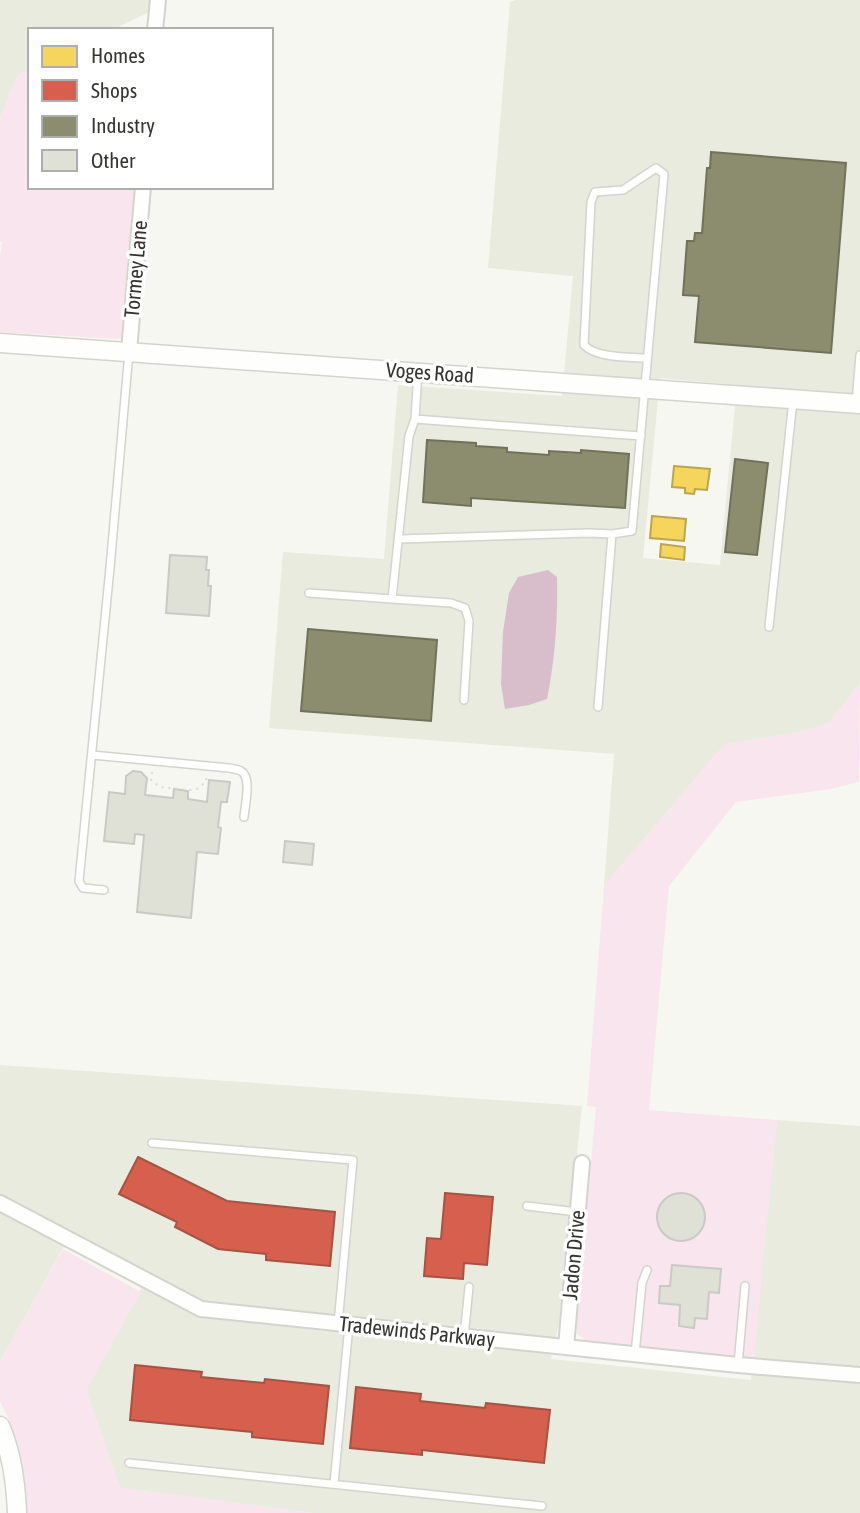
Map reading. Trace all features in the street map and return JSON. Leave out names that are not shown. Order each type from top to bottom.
[{"type":"street","points":[[155,28],[158,0]]},
{"type":"street","name":"Tormey Lane","points":[[130,351],[143,189]]},
{"type":"street","name":"Voges Road","points":[[0,343],[858,404]]},
{"type":"street","name":"Jadon Drive","points":[[566,1347],[582,1163]]},
{"type":"street","name":"Tradewinds Parkway","points":[[0,1203],[201,1309],[738,1365],[860,1375]]},
{"type":"street","points":[[0,1426],[14,1472],[18,1513]]},
{"type":"lane","points":[[400,539],[612,534],[632,531],[664,174],[656,167],[623,190],[595,192],[591,202],[584,345],[590,351],[600,354],[646,358]]},
{"type":"lane","points":[[104,890],[83,888],[79,881],[130,351]]},
{"type":"lane","points":[[858,404],[860,355]]},
{"type":"lane","points":[[392,599],[409,436],[415,419],[418,372]]},
{"type":"lane","points":[[769,627],[794,399]]},
{"type":"lane","points":[[415,419],[641,436]]},
{"type":"lane","points":[[598,707],[612,534]]},
{"type":"lane","points":[[309,593],[451,603],[465,608],[469,621],[464,700]]},
{"type":"lane","points":[[92,755],[241,771],[247,782],[244,817]]},
{"type":"lane","points":[[152,1143],[353,1160],[334,1485]]},
{"type":"lane","points":[[527,1206],[578,1212]]},
{"type":"lane","points":[[635,1354],[642,1283],[647,1270]]},
{"type":"lane","points":[[738,1365],[746,1286]]},
{"type":"lane","points":[[464,1336],[469,1287]]},
{"type":"lane","points":[[129,1463],[542,1506]]},
{"type":"path","points":[[153,761],[151,780],[160,787],[173,789],[197,789],[206,782],[208,766]]},
{"type":"shaded area","points":[[0,0],[152,0],[151,11],[116,28],[28,28],[28,70],[18,75],[0,118]]},
{"type":"shaded area","points":[[860,0],[860,683],[829,723],[805,731],[724,745],[604,886],[614,754],[269,728],[283,552],[384,559],[398,385],[562,396],[573,276],[488,268],[510,2]],"holes":[[[660,378],[737,385],[720,565],[643,558]]]},
{"type":"shaded area","points":[[28,70],[28,189],[137,189],[125,333],[122,337],[116,339],[0,332],[0,118],[18,75]]},
{"type":"shaded area","points":[[548,570],[557,577],[557,592],[554,654],[547,699],[505,709],[501,684],[503,632],[509,593],[518,577]]},
{"type":"shaded area","points":[[860,683],[859,782],[830,789],[736,802],[669,886],[649,1110],[777,1120],[754,1359],[588,1342],[577,1334],[576,1327],[596,1107],[587,1106],[604,886],[724,745],[805,731],[829,723]]},
{"type":"shaded area","points":[[0,1065],[582,1106],[559,1323],[551,1359],[751,1380],[777,1120],[860,1126],[860,1513],[313,1513],[120,1488],[86,1390],[149,1274],[72,1232],[0,1362]]},
{"type":"shaded area","points":[[63,1249],[141,1292],[86,1390],[120,1488],[313,1513],[27,1513],[20,1457],[0,1401],[0,1362]]},
{"type":"building: Homes","points":[[674,466],[710,469],[707,490],[695,489],[694,494],[685,493],[685,488],[672,487]]},
{"type":"building: Homes","points":[[652,516],[686,519],[684,541],[650,538]]},
{"type":"building: Homes","points":[[661,544],[685,547],[684,560],[660,557]]},
{"type":"building: Shops","points":[[138,1157],[227,1201],[335,1212],[330,1266],[266,1260],[266,1254],[218,1249],[175,1227],[177,1222],[119,1194]]},
{"type":"building: Shops","points":[[445,1193],[493,1197],[487,1265],[464,1263],[463,1279],[424,1276],[427,1238],[441,1239]]},
{"type":"building: Shops","points":[[135,1365],[202,1372],[201,1377],[264,1383],[265,1379],[329,1386],[323,1444],[252,1437],[252,1432],[130,1420]]},
{"type":"building: Shops","points":[[356,1387],[421,1394],[420,1401],[485,1408],[486,1403],[550,1410],[544,1463],[422,1450],[422,1455],[350,1448]]},
{"type":"building: Industry","points":[[711,152],[846,163],[831,353],[695,342],[699,296],[683,295],[687,241],[694,241],[695,233],[702,233],[707,168],[710,168]]},
{"type":"building: Industry","points":[[427,440],[476,443],[476,446],[507,448],[507,452],[549,455],[549,451],[581,453],[581,450],[629,454],[625,508],[471,498],[471,506],[423,502]]},
{"type":"building: Industry","points":[[735,459],[768,463],[757,555],[725,552]]},
{"type":"building: Industry","points":[[308,629],[437,640],[431,721],[301,711]]},
{"type":"building: Other","points":[[170,555],[207,557],[208,586],[211,586],[209,616],[166,613]]},
{"type":"building: Other","points":[[133,771],[141,772],[147,778],[145,795],[173,798],[174,789],[188,791],[188,799],[207,802],[209,780],[230,782],[227,802],[221,802],[218,854],[197,852],[191,918],[137,912],[144,835],[135,834],[134,844],[104,841],[109,792],[125,794],[126,776]]},
{"type":"building: Other","points":[[285,841],[314,844],[312,865],[283,862]]},
{"type":"building: Other","points":[[681,1193],[698,1200],[705,1217],[698,1234],[681,1241],[664,1234],[657,1217],[664,1200]]},
{"type":"building: Other","points":[[672,1265],[721,1269],[719,1293],[709,1292],[707,1319],[695,1318],[694,1328],[679,1326],[680,1305],[659,1303],[660,1286],[670,1286]]}]
